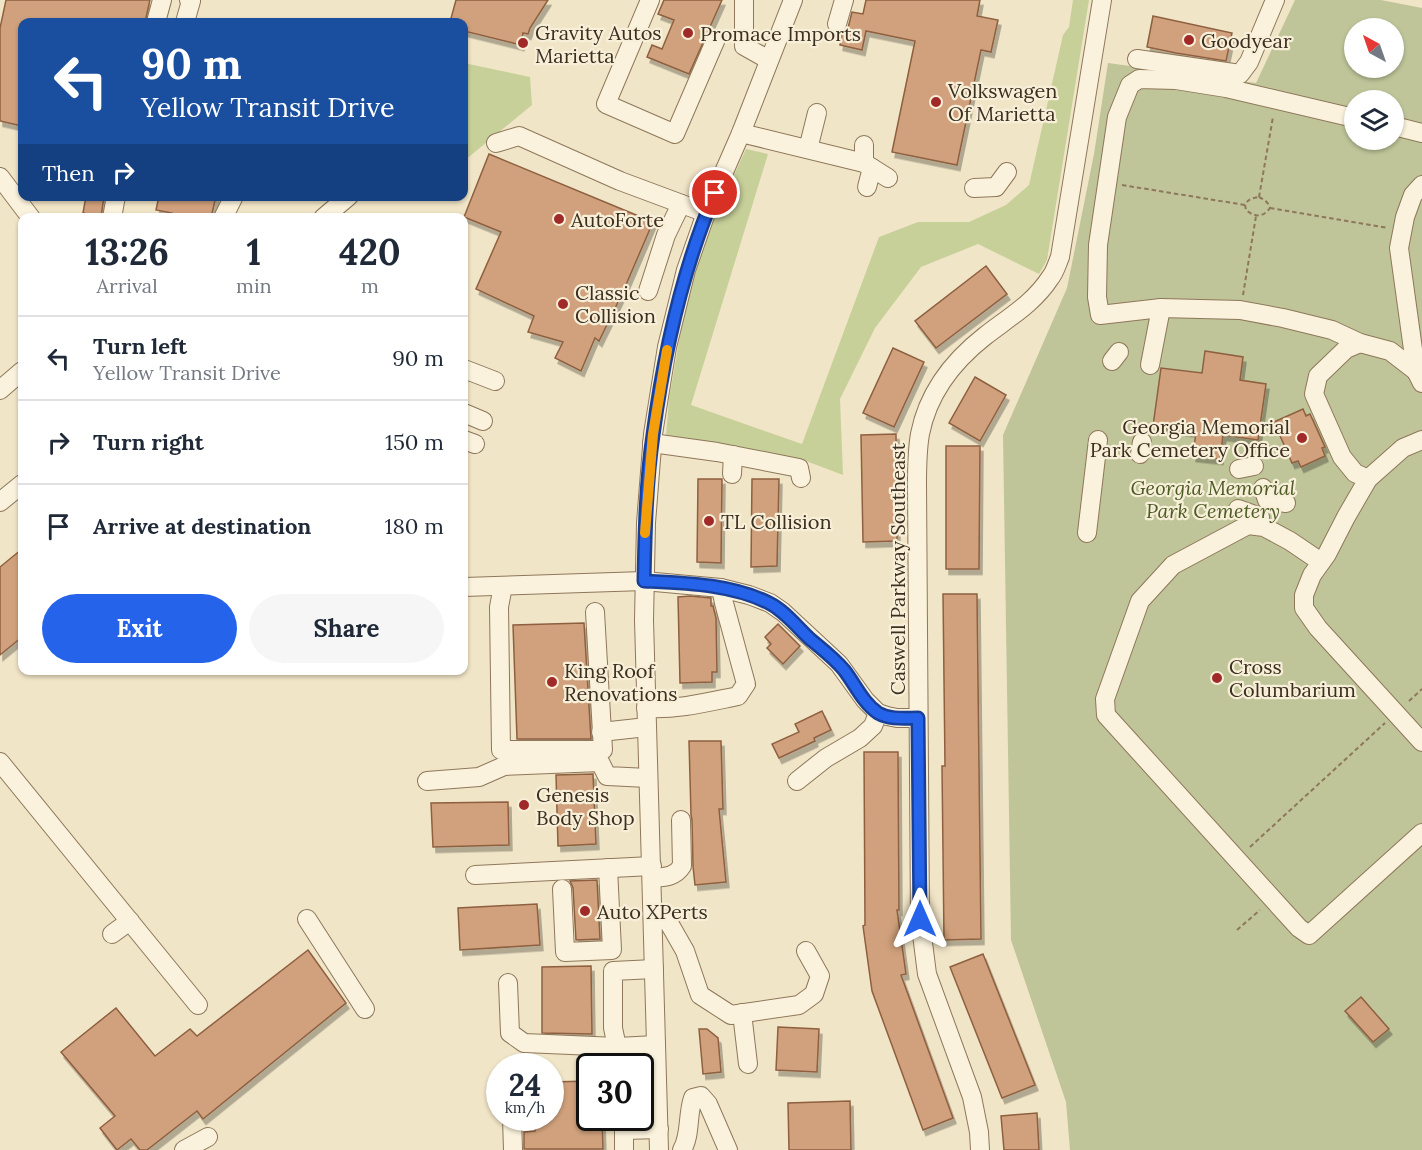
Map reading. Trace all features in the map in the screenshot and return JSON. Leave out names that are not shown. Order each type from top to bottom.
[{"type":"street","points":[[157,18],[162,0]]},
{"type":"street","points":[[186,18],[190,0]]},
{"type":"street","points":[[650,0],[606,104],[675,134],[716,39]]},
{"type":"street","points":[[744,0],[744,46],[769,60]]},
{"type":"street","points":[[659,1150],[646,708],[652,663],[652,619],[644,581],[652,443],[667,347],[686,270],[706,213],[741,133],[794,0]]},
{"type":"street","points":[[837,24],[843,0]]},
{"type":"street","name":"Caswell Parkway Southeast","points":[[980,1150],[972,1097],[927,974],[920,919],[917,485],[920,434],[931,401],[950,368],[967,351],[1038,295],[1052,276],[1060,257],[1102,0]]},
{"type":"street","points":[[1137,59],[1240,74],[1249,62],[1272,4]]},
{"type":"street","points":[[1344,115],[1226,88],[1176,80],[1139,79],[1130,85],[1117,117],[1098,245],[1097,297],[1100,315],[1161,308],[1240,310],[1283,318],[1332,330],[1360,343],[1390,351],[1419,377]]},
{"type":"street","points":[[808,149],[817,113]]},
{"type":"street","points":[[1404,128],[1422,133]]},
{"type":"street","points":[[741,133],[808,149],[867,159],[888,178]]},
{"type":"street","points":[[496,143],[519,136],[620,181],[706,213]]},
{"type":"street","points":[[867,159],[867,187]]},
{"type":"street","points":[[974,188],[996,187],[1007,172]]},
{"type":"street","points":[[0,177],[18,201]]},
{"type":"street","points":[[1419,377],[1399,248],[1405,217],[1413,195],[1422,185]]},
{"type":"street","points":[[18,201],[27,213]]},
{"type":"street","points":[[329,213],[343,201]]},
{"type":"street","points":[[648,291],[666,235],[681,204]]},
{"type":"street","points":[[1147,359],[1161,308]]},
{"type":"street","points":[[1360,343],[1346,349],[1318,376],[1314,394],[1342,457],[1356,473],[1368,479]]},
{"type":"street","points":[[468,371],[495,381]]},
{"type":"street","points":[[0,390],[18,374]]},
{"type":"street","points":[[468,415],[483,421]]},
{"type":"street","points":[[1087,533],[1098,440]]},
{"type":"street","points":[[1422,440],[1403,448],[1368,479],[1344,508],[1328,554],[1312,575],[1304,595],[1304,608],[1318,628],[1422,741]]},
{"type":"street","points":[[652,443],[733,464],[799,468],[801,478]]},
{"type":"street","points":[[0,502],[18,487]]},
{"type":"street","points":[[1238,509],[1262,508],[1286,503]]},
{"type":"street","points":[[1262,508],[1264,527],[1290,541],[1320,562]]},
{"type":"street","points":[[1262,508],[1248,525],[1188,550],[1140,601],[1105,699],[1106,715],[1299,928],[1309,935],[1422,833]]},
{"type":"street","points":[[468,587],[644,581],[721,588],[759,599],[783,612],[839,664],[865,700],[878,713],[887,716],[918,718]]},
{"type":"street","points":[[503,586],[499,607],[501,750],[603,750],[594,612]]},
{"type":"street","points":[[646,708],[659,709],[692,705],[738,696],[746,684],[721,588]]},
{"type":"street","points":[[797,782],[826,758],[860,738],[873,726],[878,713]]},
{"type":"street","points":[[601,732],[647,728]]},
{"type":"street","points":[[0,762],[198,1005]]},
{"type":"street","points":[[427,781],[479,777],[504,766],[600,762],[607,776],[648,778]]},
{"type":"street","points":[[475,875],[608,868],[652,872],[669,877],[678,872],[682,866],[681,820]]},
{"type":"street","points":[[562,889],[566,952],[612,950],[608,868]]},
{"type":"street","points":[[653,913],[669,923],[686,951],[700,995],[731,1015],[799,1005],[814,994],[820,975],[806,951]]},
{"type":"street","points":[[307,919],[365,1009]]},
{"type":"street","points":[[112,934],[130,921]]},
{"type":"street","points":[[618,1053],[613,1028],[613,971],[654,969]]},
{"type":"street","points":[[508,983],[510,1033],[524,1042],[617,1047],[656,1046]]},
{"type":"street","points":[[742,1013],[748,1064]]},
{"type":"street","points":[[682,1150],[686,1142],[690,1106],[693,1098],[701,1096],[708,1104],[728,1150]]},
{"type":"street","points":[[654,1127],[659,1128]]},
{"type":"street","points":[[512,1131],[513,1150]]},
{"type":"street","points":[[624,1131],[624,1150]]},
{"type":"street","points":[[184,1150],[207,1137]]},
{"type":"path","points":[[1259,197],[1276,99]]},
{"type":"path","points":[[1108,183],[1245,205]]},
{"type":"path","points":[[1245,205],[1248,201],[1259,197],[1269,204],[1270,208]]},
{"type":"path","points":[[1245,205],[1246,210],[1256,216],[1262,216],[1270,208]]},
{"type":"path","points":[[1270,208],[1402,231]]},
{"type":"path","points":[[1240,310],[1256,216]]},
{"type":"path","points":[[1237,859],[1422,689]]},
{"type":"path","points":[[1237,930],[1273,899]]},
{"type":"green space","points":[[1073,0],[1089,0],[1047,260],[1039,274],[978,244],[921,267],[875,328],[840,399],[843,475],[798,458],[666,436],[669,399],[687,295],[715,216],[746,149],[768,154],[691,405],[802,444],[879,237],[918,222],[969,222],[1006,205],[1029,185],[1063,35],[1069,27]]},
{"type":"green space","name":"Georgia Memorial Park Cemetery","points":[[1295,0],[1381,0],[1422,8],[1422,1150],[1070,1150],[1066,1102],[1011,940],[1003,435],[1067,288],[1094,154],[1108,63],[1256,83]]},
{"type":"green space","points":[[468,64],[530,77],[532,105],[468,158]]},
{"type":"building","points":[[6,0],[150,0],[146,18],[18,18],[18,125],[0,121],[0,28]]},
{"type":"building","points":[[456,0],[548,0],[528,34],[523,33],[521,45],[468,32],[468,18],[451,18]]},
{"type":"building","name":"Promace Imports","points":[[664,0],[722,0],[689,74],[647,57],[652,45],[662,49],[674,20],[658,14]]},
{"type":"building","name":"Volkswagen Of Marietta","points":[[866,0],[980,0],[977,16],[998,20],[991,52],[981,50],[957,165],[892,152],[915,41],[866,31],[862,50],[840,45],[842,34],[848,28],[852,12],[863,14]]},
{"type":"building","name":"Goodyear","points":[[1153,16],[1232,33],[1226,61],[1147,47]]},
{"type":"building","points":[[489,154],[653,222],[622,294],[599,341],[595,338],[581,371],[555,358],[563,342],[528,332],[534,316],[476,289],[501,232],[468,219],[468,213],[466,213]]},
{"type":"building","points":[[85,201],[103,201],[102,213],[83,213]]},
{"type":"building","points":[[158,201],[215,201],[212,213],[172,213],[156,210]]},
{"type":"building","points":[[986,266],[1007,294],[936,348],[915,321]]},
{"type":"building","points":[[893,348],[924,362],[894,427],[863,413]]},
{"type":"building","points":[[1205,351],[1243,357],[1240,380],[1266,384],[1258,440],[1223,435],[1220,459],[1193,456],[1196,432],[1153,426],[1161,368],[1202,373]]},
{"type":"building","points":[[975,377],[1006,395],[980,441],[949,423]]},
{"type":"building","name":"Georgia Memorial Park Cemetery Office","points":[[1303,409],[1306,416],[1310,414],[1325,447],[1322,448],[1325,456],[1301,467],[1298,461],[1292,463],[1274,422]]},
{"type":"building","points":[[896,434],[897,541],[863,542],[861,435]]},
{"type":"building","points":[[946,446],[980,446],[979,569],[946,569]]},
{"type":"building","name":"TL Collision","points":[[698,479],[722,479],[721,563],[697,562]]},
{"type":"building","points":[[752,479],[779,479],[777,566],[751,567]]},
{"type":"building","points":[[18,552],[18,640],[0,655],[0,567]]},
{"type":"building","points":[[943,594],[977,594],[981,939],[944,940]]},
{"type":"building","points":[[678,597],[711,598],[711,606],[713,606],[716,618],[717,672],[712,672],[712,682],[680,683]]},
{"type":"building","name":"King Roof Renovations","points":[[584,623],[591,739],[517,739],[513,625]]},
{"type":"building","points":[[778,624],[800,646],[783,664],[767,648],[771,644],[765,637]]},
{"type":"building","points":[[822,711],[831,730],[814,738],[815,741],[779,758],[772,744],[799,732],[795,724]]},
{"type":"building","points":[[689,741],[721,741],[723,809],[719,809],[726,882],[695,885]]},
{"type":"building","points":[[864,752],[898,752],[899,910],[897,910],[906,974],[901,975],[953,1118],[923,1130],[872,991],[863,926],[865,925]]},
{"type":"building","points":[[593,774],[596,844],[558,846],[556,775]]},
{"type":"building","points":[[508,802],[509,845],[433,847],[431,803]]},
{"type":"building","name":"Auto XPerts","points":[[597,880],[600,939],[576,940],[573,888],[570,881]]},
{"type":"building","points":[[537,904],[540,945],[460,950],[458,908]]},
{"type":"building","points":[[308,950],[346,1003],[203,1119],[197,1111],[147,1150],[140,1150],[131,1139],[117,1150],[100,1128],[115,1116],[61,1052],[116,1008],[155,1056],[190,1029],[197,1036]]},
{"type":"building","points":[[983,954],[1035,1085],[1002,1098],[950,967]]},
{"type":"building","points":[[591,966],[592,1034],[542,1033],[542,967]]},
{"type":"building","points":[[1361,997],[1389,1029],[1373,1042],[1345,1011]]},
{"type":"building","points":[[778,1027],[819,1029],[817,1072],[776,1070]]},
{"type":"building","points":[[699,1029],[707,1029],[718,1038],[721,1072],[703,1074]]},
{"type":"building","points":[[576,1081],[576,1131],[602,1131],[603,1149],[524,1149],[524,1132],[564,1131],[564,1082]]},
{"type":"building","points":[[850,1101],[851,1150],[789,1150],[788,1103]]},
{"type":"building","points":[[1037,1113],[1039,1150],[1004,1150],[1001,1116]]},
{"type":"slow traffic","points":[[645,533],[653,434],[667,350]]},
{"type":"place","name":"Promace Imports","points":[[688,33]]},
{"type":"place","name":"Goodyear","points":[[1189,40]]},
{"type":"place","name":"Gravity Autos Marietta","points":[[523,43]]},
{"type":"place","name":"Volkswagen Of Marietta","points":[[936,102]]},
{"type":"place","name":"AutoForte","points":[[559,219]]},
{"type":"place","name":"Classic Collision","points":[[563,304]]},
{"type":"place","name":"Georgia Memorial Park Cemetery Office","points":[[1302,438]]},
{"type":"place","name":"TL Collision","points":[[709,521]]},
{"type":"place","name":"Cross Columbarium","points":[[1217,678]]},
{"type":"place","name":"King Roof Renovations","points":[[552,682]]},
{"type":"place","name":"Genesis Body Shop","points":[[524,805]]},
{"type":"place","name":"Auto XPerts","points":[[585,911]]},
{"type":"route","points":[[715,193],[686,270],[667,347],[652,443],[644,581],[721,588],[770,603],[783,612],[839,664],[865,700],[878,713],[887,716],[918,718],[920,919]]}]
